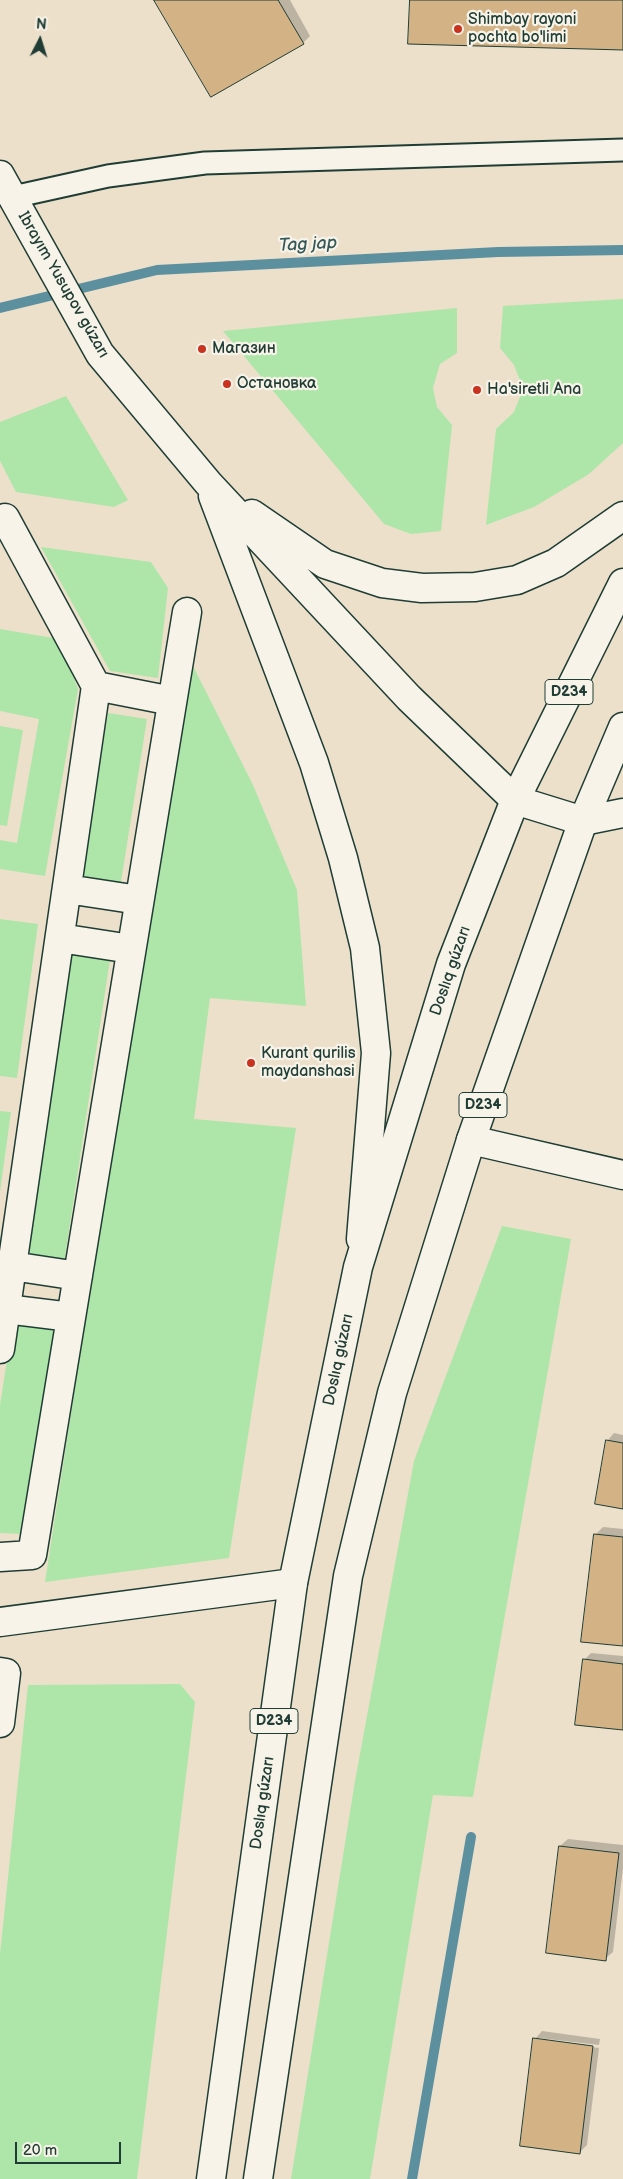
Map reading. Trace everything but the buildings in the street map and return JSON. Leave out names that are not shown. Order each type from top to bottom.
[{"type":"main road","name":"Ibrayım Yusupov gúzarı","points":[[6,186],[100,354],[208,483]]},
{"type":"main road","points":[[208,483],[325,564],[382,583],[422,588],[475,587],[517,580],[556,562],[623,516]]},
{"type":"main road","points":[[208,483],[409,698],[514,800],[583,821],[623,813]]},
{"type":"main road","points":[[208,483],[314,763],[343,858],[365,948],[376,1053],[358,1267]]},
{"type":"main road","points":[[0,1349],[96,686],[5,518]]},
{"type":"main road","name":"Doslıq gúzarı","points":[[211,2179],[293,1583],[358,1267],[451,964],[514,800],[623,583]]},
{"type":"main road","points":[[0,1557],[32,1555],[186,612]]},
{"type":"main road","points":[[96,686],[172,701]]},
{"type":"main road","name":"D234","points":[[258,2179],[348,1576],[392,1393],[470,1140],[583,821],[623,727]]},
{"type":"main road","points":[[67,889],[139,900]]},
{"type":"main road","points":[[60,938],[132,949]]},
{"type":"main road","points":[[470,1140],[623,1175]]},
{"type":"main road","points":[[12,1266],[78,1276]]},
{"type":"main road","points":[[6,1309],[71,1316]]},
{"type":"main road","points":[[0,1622],[293,1583]]},
{"type":"main road","points":[[0,1672],[6,1673],[0,1723]]},
{"type":"lane","points":[[6,186],[108,176],[205,163],[623,150]]},
{"type":"green space","points":[[623,299],[623,443],[589,474],[534,507],[486,525],[496,429],[514,412],[523,389],[514,365],[500,348],[503,306]]},
{"type":"green space","points":[[457,308],[457,353],[440,364],[433,388],[437,407],[452,425],[441,531],[411,534],[384,524],[223,331]]},
{"type":"green space","points":[[66,396],[128,500],[114,507],[16,492],[0,461],[0,422]]},
{"type":"green space","points":[[41,547],[151,562],[168,588],[158,678],[110,671]]},
{"type":"green space","points":[[0,629],[59,639],[78,689],[45,876],[0,869],[0,840],[17,843],[39,719],[0,711]]},
{"type":"green space","points":[[188,656],[253,785],[297,890],[306,1006],[210,998],[194,1119],[296,1128],[229,1558],[45,1582]]},
{"type":"green space","points":[[108,713],[147,719],[120,888],[81,882]]},
{"type":"green space","points":[[0,726],[23,730],[7,826],[0,825]]},
{"type":"green space","points":[[0,919],[38,924],[17,1078],[0,1076]]},
{"type":"green space","points":[[69,946],[111,953],[64,1263],[22,1256]]},
{"type":"green space","points":[[0,1111],[11,1112],[0,1192]]},
{"type":"green space","points":[[502,1226],[571,1239],[473,1797],[433,1795],[370,2179],[291,2179],[355,1781],[414,1461]]},
{"type":"green space","points":[[13,1322],[55,1328],[20,1534],[0,1533],[0,1405]]},
{"type":"green space","points":[[180,1684],[195,1702],[137,2179],[0,2179],[0,1954],[28,1685]]},
{"type":"waterway","name":"Tag jap","points":[[0,308],[157,270],[498,252],[623,250]]},
{"type":"waterway","points":[[412,2179],[471,1837]]},
{"type":"place","name":"Shimbay rayoni pochta bo'limi","points":[[458,29]]},
{"type":"place","name":"Магазин","points":[[202,349]]},
{"type":"place","name":"Остановка","points":[[227,384]]},
{"type":"place","name":"Ha'siretli Ana","points":[[477,390]]},
{"type":"place","name":"Kurant qurilis maydanshasi","points":[[251,1063]]}]
